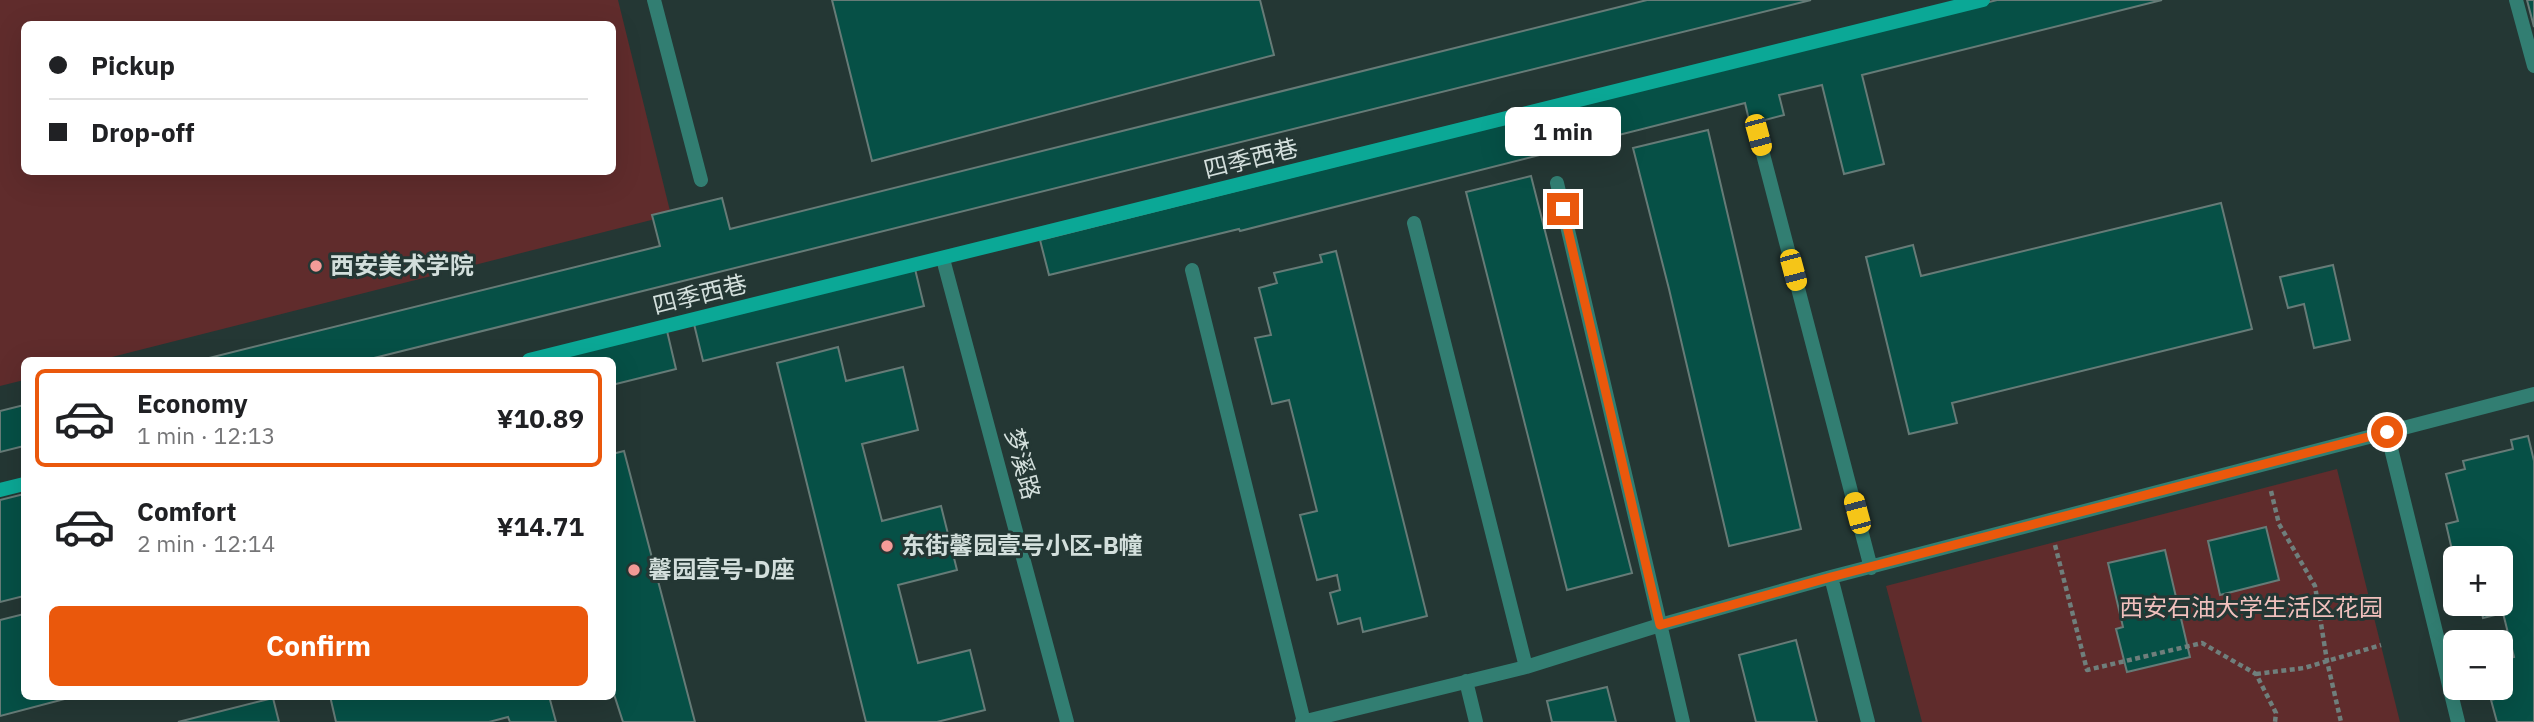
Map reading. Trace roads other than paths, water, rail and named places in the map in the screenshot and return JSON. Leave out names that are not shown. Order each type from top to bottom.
[{"type":"street","points":[[654,0],[701,180]]},
{"type":"street","name":"四季西巷","points":[[541,357],[1983,0]]},
{"type":"street","points":[[2516,0],[2534,66]]},
{"type":"street","points":[[1758,135],[1871,568]]},
{"type":"street","points":[[1558,183],[1683,722]]},
{"type":"street","points":[[1414,223],[1527,667]]},
{"type":"street","name":"梦溪路","points":[[943,259],[1067,722]]},
{"type":"street","points":[[1192,270],[1303,722],[1527,667],[1660,625],[1831,577],[2534,394]]},
{"type":"street","points":[[2387,432],[2458,722]]},
{"type":"street","points":[[0,490],[21,485]]},
{"type":"street","points":[[1831,577],[1868,722]]},
{"type":"street","points":[[1466,681],[1476,722]]},
{"type":"place","name":"西安美术学院","points":[[316,266]]},
{"type":"place","name":"东街馨园壹号小区-B幢","points":[[887,546]]},
{"type":"place","name":"馨园壹号-D座","points":[[634,570]]},
{"type":"park label","name":"西安石油大学生活区花园","points":[[2251,608]]}]
